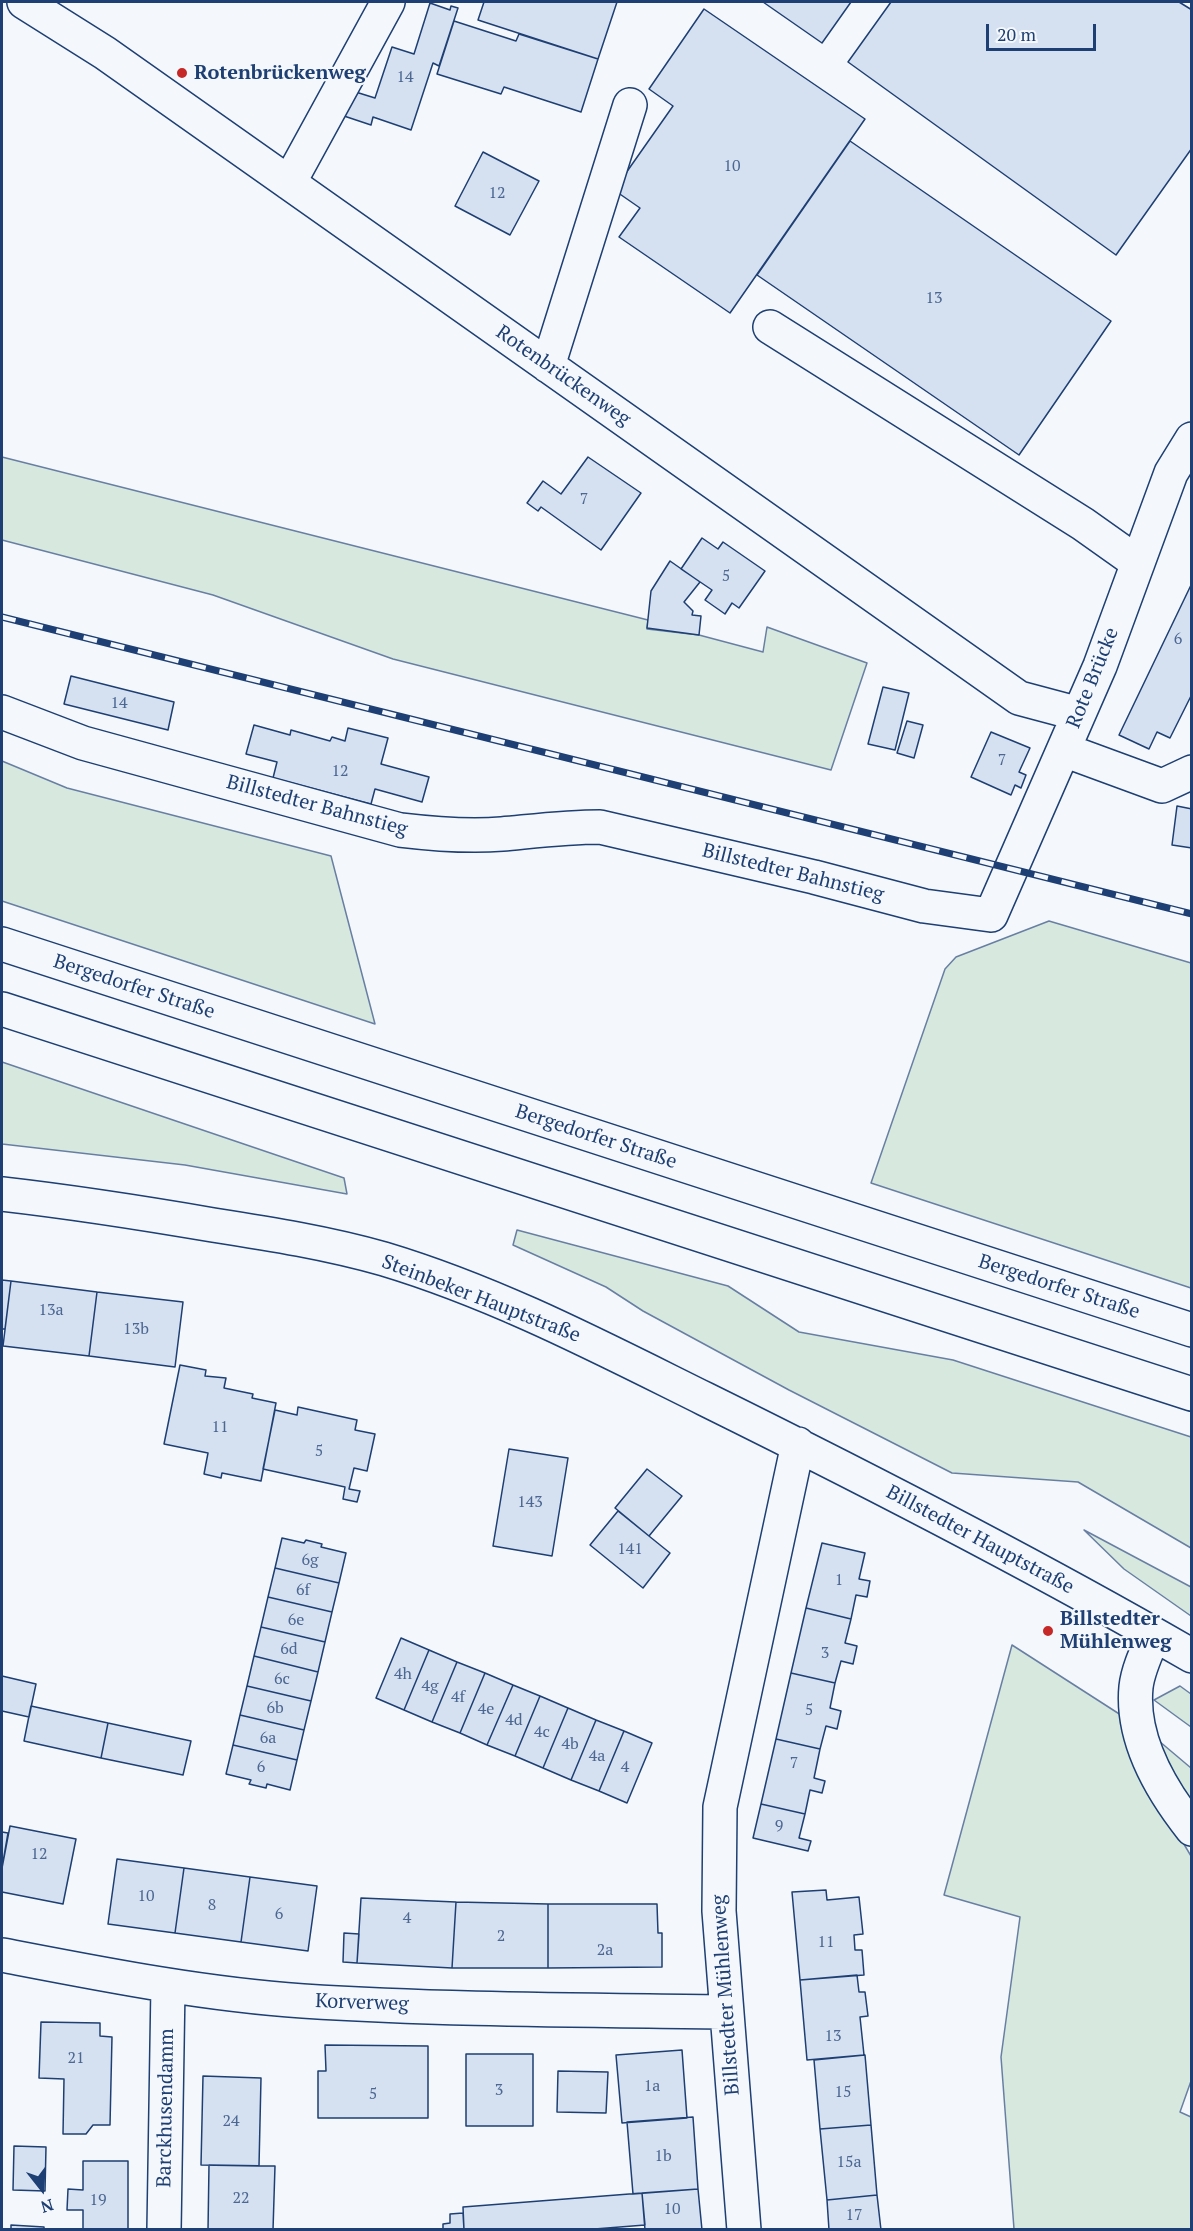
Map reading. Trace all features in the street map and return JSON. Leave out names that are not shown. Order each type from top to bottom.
[{"type":"main road","name":"Rotenbrückenweg","points":[[24,2],[105,53],[1020,698],[1079,714]]},
{"type":"main road","points":[[289,183],[388,2]]},
{"type":"main road","points":[[548,366],[630,105]]},
{"type":"main road","points":[[770,327],[1083,524],[1138,563]]},
{"type":"main road","name":"Rote Brücke","points":[[991,915],[1079,714],[1171,473],[1191,439]]},
{"type":"main road","name":"Billstedter Bahnstieg","points":[[2,712],[83,742],[400,830],[444,836],[501,834],[565,827],[600,827],[924,906],[991,915]]},
{"type":"main road","points":[[1064,750],[1162,786],[1191,772]]},
{"type":"main road","name":"Bergedorfer Straße","points":[[2,944],[1191,1330]]},
{"type":"main road","points":[[2,1009],[1191,1394]]},
{"type":"main road","name":"Steinbeker Hauptstraße","points":[[2,1194],[73,1202],[304,1240],[384,1259],[547,1321],[798,1444]]},
{"type":"main road","name":"Billstedter Hauptstraße","points":[[798,1444],[1099,1602],[1191,1656]]},
{"type":"main road","name":"Billstedter Mühlenweg","points":[[744,2229],[719,1911],[720,1807],[798,1444]]},
{"type":"main road","points":[[1154,1635],[1136,1684],[1135,1706],[1139,1730],[1149,1761],[1191,1829]]},
{"type":"main road","name":"Korverweg","points":[[2,1955],[168,1986],[302,2001],[484,2009],[726,2012]]},
{"type":"main road","name":"Barckhusendamm","points":[[164,2229],[168,1986]]},
{"type":"shaded area","points":[[2,457],[648,620],[647,629],[699,635],[763,652],[767,627],[867,663],[831,770],[393,659],[213,595],[2,540]]},
{"type":"shaded area","points":[[2,761],[67,788],[331,856],[375,1024],[2,901]]},
{"type":"shaded area","points":[[1049,921],[1191,963],[1191,1288],[871,1183],[945,969],[956,957]]},
{"type":"shaded area","points":[[2,1062],[344,1178],[347,1194],[185,1165],[2,1144]]},
{"type":"shaded area","points":[[517,1230],[728,1286],[799,1332],[953,1360],[1191,1437],[1191,1548],[1078,1482],[952,1473],[789,1390],[643,1311],[606,1287],[513,1245]]},
{"type":"shaded area","points":[[1084,1530],[1191,1587],[1191,1616],[1124,1569]]},
{"type":"shaded area","points":[[1012,1645],[1124,1717],[1154,1794],[1191,1856],[1191,2081],[1180,2112],[1191,2117],[1191,2229],[1014,2229],[1001,2057],[1020,1917],[944,1895]]},
{"type":"shaded area","points":[[1180,1686],[1191,1694],[1191,1727],[1154,1700]]},
{"type":"shaded area","points":[[1159,1741],[1191,1768],[1191,1798],[1185,1799]]},
{"type":"building","points":[[484,2],[617,2],[598,59],[478,20]]},
{"type":"building","points":[[763,2],[851,2],[822,43]]},
{"type":"building","points":[[891,2],[1179,2],[1192,10],[1192,148],[1116,255],[848,62]]},
{"type":"building","points":[[430,3],[450,10],[451,6],[458,8],[439,66],[433,63],[411,130],[373,117],[371,125],[338,114],[346,89],[375,98],[392,47],[414,54]]},
{"type":"building","points":[[704,9],[865,119],[730,313],[619,237],[640,208],[614,190],[673,106],[649,89]]},
{"type":"building","points":[[454,21],[516,41],[519,34],[598,59],[581,112],[504,87],[501,94],[437,74]]},
{"type":"building","points":[[850,141],[1111,321],[1019,455],[757,275]]},
{"type":"building","points":[[483,152],[539,181],[510,235],[455,206]]},
{"type":"building","points":[[588,457],[641,493],[601,550],[541,507],[538,511],[527,503],[543,481],[561,494]]},
{"type":"building","points":[[702,538],[718,549],[723,542],[765,571],[739,608],[732,603],[725,614],[705,600],[712,590],[681,569]]},
{"type":"building","points":[[670,561],[700,582],[684,602],[693,611],[692,615],[701,616],[699,635],[647,628],[651,591]]},
{"type":"building","points":[[1192,583],[1192,694],[1170,738],[1157,732],[1149,749],[1119,735]]},
{"type":"building","points":[[71,676],[174,702],[168,730],[64,704]]},
{"type":"building","points":[[883,687],[909,693],[895,750],[868,744]]},
{"type":"building","points":[[907,721],[923,725],[914,758],[897,753]]},
{"type":"building","points":[[254,725],[290,735],[291,730],[330,741],[332,737],[345,741],[348,728],[388,738],[381,764],[429,777],[422,802],[375,789],[371,804],[273,778],[277,762],[246,754]]},
{"type":"building","points":[[991,732],[1030,748],[1019,772],[1026,775],[1021,788],[1015,785],[1011,795],[971,777]]},
{"type":"building","points":[[1177,806],[1192,809],[1192,848],[1172,845]]},
{"type":"building","points":[[2,1280],[11,1281],[5,1329],[2,1329]]},
{"type":"building","points":[[11,1281],[97,1292],[89,1356],[3,1346]]},
{"type":"building","points":[[97,1292],[183,1302],[175,1367],[89,1356]]},
{"type":"building","points":[[180,1365],[206,1370],[205,1376],[226,1378],[224,1388],[253,1394],[252,1398],[276,1403],[261,1481],[222,1473],[221,1478],[204,1474],[208,1453],[164,1444]]},
{"type":"building","points":[[298,1407],[357,1420],[355,1430],[375,1434],[367,1471],[354,1468],[349,1489],[360,1491],[357,1502],[343,1499],[345,1487],[263,1469],[275,1410],[297,1415]]},
{"type":"building","points":[[509,1449],[568,1458],[552,1556],[493,1546]]},
{"type":"building","points":[[647,1469],[682,1496],[649,1536],[615,1508]]},
{"type":"building","points":[[618,1511],[670,1553],[643,1588],[590,1545]]},
{"type":"building","points":[[282,1538],[304,1543],[306,1540],[322,1544],[321,1547],[346,1553],[339,1583],[275,1568]]},
{"type":"building","points":[[822,1543],[865,1553],[859,1579],[870,1581],[867,1597],[856,1595],[851,1619],[806,1608]]},
{"type":"building","points":[[275,1568],[339,1583],[332,1612],[268,1597]]},
{"type":"building","points":[[268,1597],[332,1612],[325,1642],[261,1627]]},
{"type":"building","points":[[806,1608],[851,1619],[845,1643],[857,1646],[853,1664],[841,1661],[835,1683],[791,1673]]},
{"type":"building","points":[[261,1627],[325,1642],[318,1672],[254,1656]]},
{"type":"building","points":[[401,1638],[429,1650],[404,1710],[376,1698]]},
{"type":"building","points":[[429,1650],[457,1662],[432,1722],[404,1710]]},
{"type":"building","points":[[254,1656],[318,1672],[311,1701],[247,1686]]},
{"type":"building","points":[[457,1662],[485,1673],[460,1733],[432,1722]]},
{"type":"building","points":[[485,1673],[513,1685],[487,1745],[460,1733]]},
{"type":"building","points":[[791,1673],[835,1683],[830,1708],[841,1711],[837,1729],[826,1726],[820,1749],[776,1739]]},
{"type":"building","points":[[2,1676],[36,1684],[29,1717],[2,1711]]},
{"type":"building","points":[[513,1685],[540,1696],[515,1756],[487,1745]]},
{"type":"building","points":[[247,1686],[311,1701],[304,1730],[240,1715]]},
{"type":"building","points":[[540,1696],[568,1708],[543,1768],[515,1756]]},
{"type":"building","points":[[31,1706],[108,1723],[101,1758],[24,1741]]},
{"type":"building","points":[[568,1708],[596,1720],[571,1780],[543,1768]]},
{"type":"building","points":[[240,1715],[304,1730],[297,1760],[233,1745]]},
{"type":"building","points":[[596,1720],[624,1731],[599,1791],[571,1780]]},
{"type":"building","points":[[108,1723],[191,1741],[183,1775],[101,1758]]},
{"type":"building","points":[[624,1731],[652,1743],[627,1803],[599,1791]]},
{"type":"building","points":[[776,1739],[820,1749],[814,1778],[825,1781],[822,1793],[810,1790],[805,1814],[761,1804]]},
{"type":"building","points":[[233,1745],[297,1760],[290,1790],[267,1784],[266,1788],[249,1784],[251,1780],[226,1774]]},
{"type":"building","points":[[761,1804],[805,1814],[799,1838],[811,1841],[808,1851],[753,1838]]},
{"type":"building","points":[[10,1826],[76,1839],[63,1904],[2,1892],[2,1868]]},
{"type":"building","points":[[2,1832],[8,1833],[2,1868]]},
{"type":"building","points":[[117,1859],[184,1868],[175,1933],[108,1924]]},
{"type":"building","points":[[184,1868],[250,1877],[241,1942],[175,1933]]},
{"type":"building","points":[[250,1877],[317,1886],[308,1951],[241,1942]]},
{"type":"building","points":[[826,1890],[827,1900],[859,1897],[863,1934],[854,1935],[855,1950],[862,1950],[864,1975],[800,1980],[792,1892]]},
{"type":"building","points":[[361,1898],[456,1902],[452,1968],[357,1963]]},
{"type":"building","points":[[456,1902],[548,1904],[548,1968],[452,1968]]},
{"type":"building","points":[[548,1904],[657,1904],[658,1933],[662,1933],[662,1967],[548,1968]]},
{"type":"building","points":[[344,1933],[359,1934],[357,1963],[343,1962]]},
{"type":"building","points":[[857,1975],[859,1992],[865,1992],[868,2016],[860,2017],[864,2055],[807,2060],[800,1980]]},
{"type":"building","points":[[41,2022],[100,2023],[100,2036],[112,2037],[110,2125],[93,2125],[86,2134],[63,2134],[64,2079],[39,2078]]},
{"type":"building","points":[[325,2045],[428,2046],[428,2118],[318,2118],[318,2071],[326,2071]]},
{"type":"building","points":[[682,2050],[687,2118],[622,2123],[616,2055]]},
{"type":"building","points":[[466,2054],[533,2054],[533,2126],[466,2126]]},
{"type":"building","points":[[865,2055],[871,2125],[820,2129],[814,2060]]},
{"type":"building","points":[[558,2071],[608,2072],[606,2113],[557,2112]]},
{"type":"building","points":[[203,2076],[261,2078],[259,2166],[201,2165]]},
{"type":"building","points":[[693,2117],[698,2189],[633,2194],[627,2122]]},
{"type":"building","points":[[871,2125],[877,2195],[827,2200],[820,2129]]},
{"type":"building","points":[[14,2146],[46,2147],[45,2191],[13,2190]]},
{"type":"building","points":[[83,2161],[128,2161],[128,2230],[83,2230],[83,2210],[67,2210],[68,2189],[83,2190]]},
{"type":"building","points":[[209,2165],[275,2166],[273,2230],[208,2230]]},
{"type":"building","points":[[698,2189],[702,2230],[645,2230],[642,2193]]},
{"type":"building","points":[[642,2193],[645,2225],[582,2230],[464,2230],[463,2207]]},
{"type":"building","points":[[877,2195],[881,2230],[829,2230],[827,2200]]},
{"type":"building","points":[[463,2213],[464,2230],[443,2230],[443,2224],[450,2223],[450,2214]]},
{"type":"building","points":[[11,2225],[44,2227],[44,2230],[11,2230]]},
{"type":"railway","points":[[2,617],[1192,914]]},
{"type":"place","name":"Rotenbrückenweg","points":[[182,73]]},
{"type":"place","name":"Billstedter Mühlenweg","points":[[1048,1631]]}]
